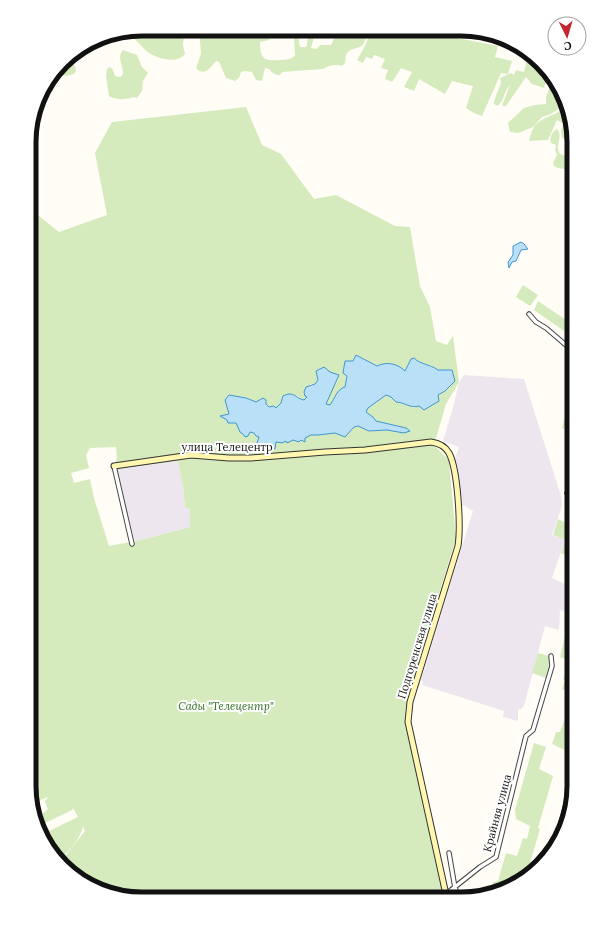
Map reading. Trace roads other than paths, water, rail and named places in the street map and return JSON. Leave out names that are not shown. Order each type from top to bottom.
[{"type":"street","points":[[529,314],[536,322],[546,328],[567,346]]},
{"type":"street","name":"улица Телецентр","points":[[132,544],[114,466],[191,455],[251,458],[365,450],[422,443]]},
{"type":"street","name":"Подгоренская улица","points":[[422,443],[438,443],[446,449],[449,454],[456,480],[460,533],[458,546],[414,687],[408,715],[412,742],[445,892]]},
{"type":"street","name":"Крайняя улица","points":[[450,892],[480,867],[496,858],[526,737],[533,730],[552,666],[551,656]]},
{"type":"street","points":[[449,853],[457,892]]},
{"type":"water","points":[[521,242],[528,249],[521,250],[516,261],[512,262],[509,268],[508,262],[513,255],[513,246]]},
{"type":"water","points":[[356,355],[377,366],[381,364],[392,364],[405,371],[411,359],[414,358],[438,370],[452,370],[455,381],[445,391],[438,395],[439,401],[424,410],[419,406],[413,407],[396,402],[391,397],[386,395],[368,408],[366,412],[376,421],[406,428],[410,431],[404,433],[387,430],[369,431],[358,426],[354,427],[345,437],[335,433],[311,435],[305,438],[305,442],[301,440],[299,442],[293,440],[287,443],[286,441],[282,443],[276,442],[275,449],[271,446],[267,450],[257,443],[259,437],[254,433],[250,432],[248,436],[245,437],[240,432],[236,423],[228,423],[227,420],[220,416],[229,414],[225,400],[229,395],[246,398],[256,402],[263,398],[266,400],[266,404],[269,407],[274,406],[276,408],[281,403],[283,396],[287,394],[292,394],[304,400],[307,397],[305,396],[304,392],[306,387],[315,384],[318,380],[316,371],[324,367],[330,372],[339,375],[326,404],[330,405],[338,392],[345,387],[347,376],[343,373],[345,361],[353,361]]},
{"type":"park label","name":"Сады \"Телецентр\"","points":[[226,706]]}]
